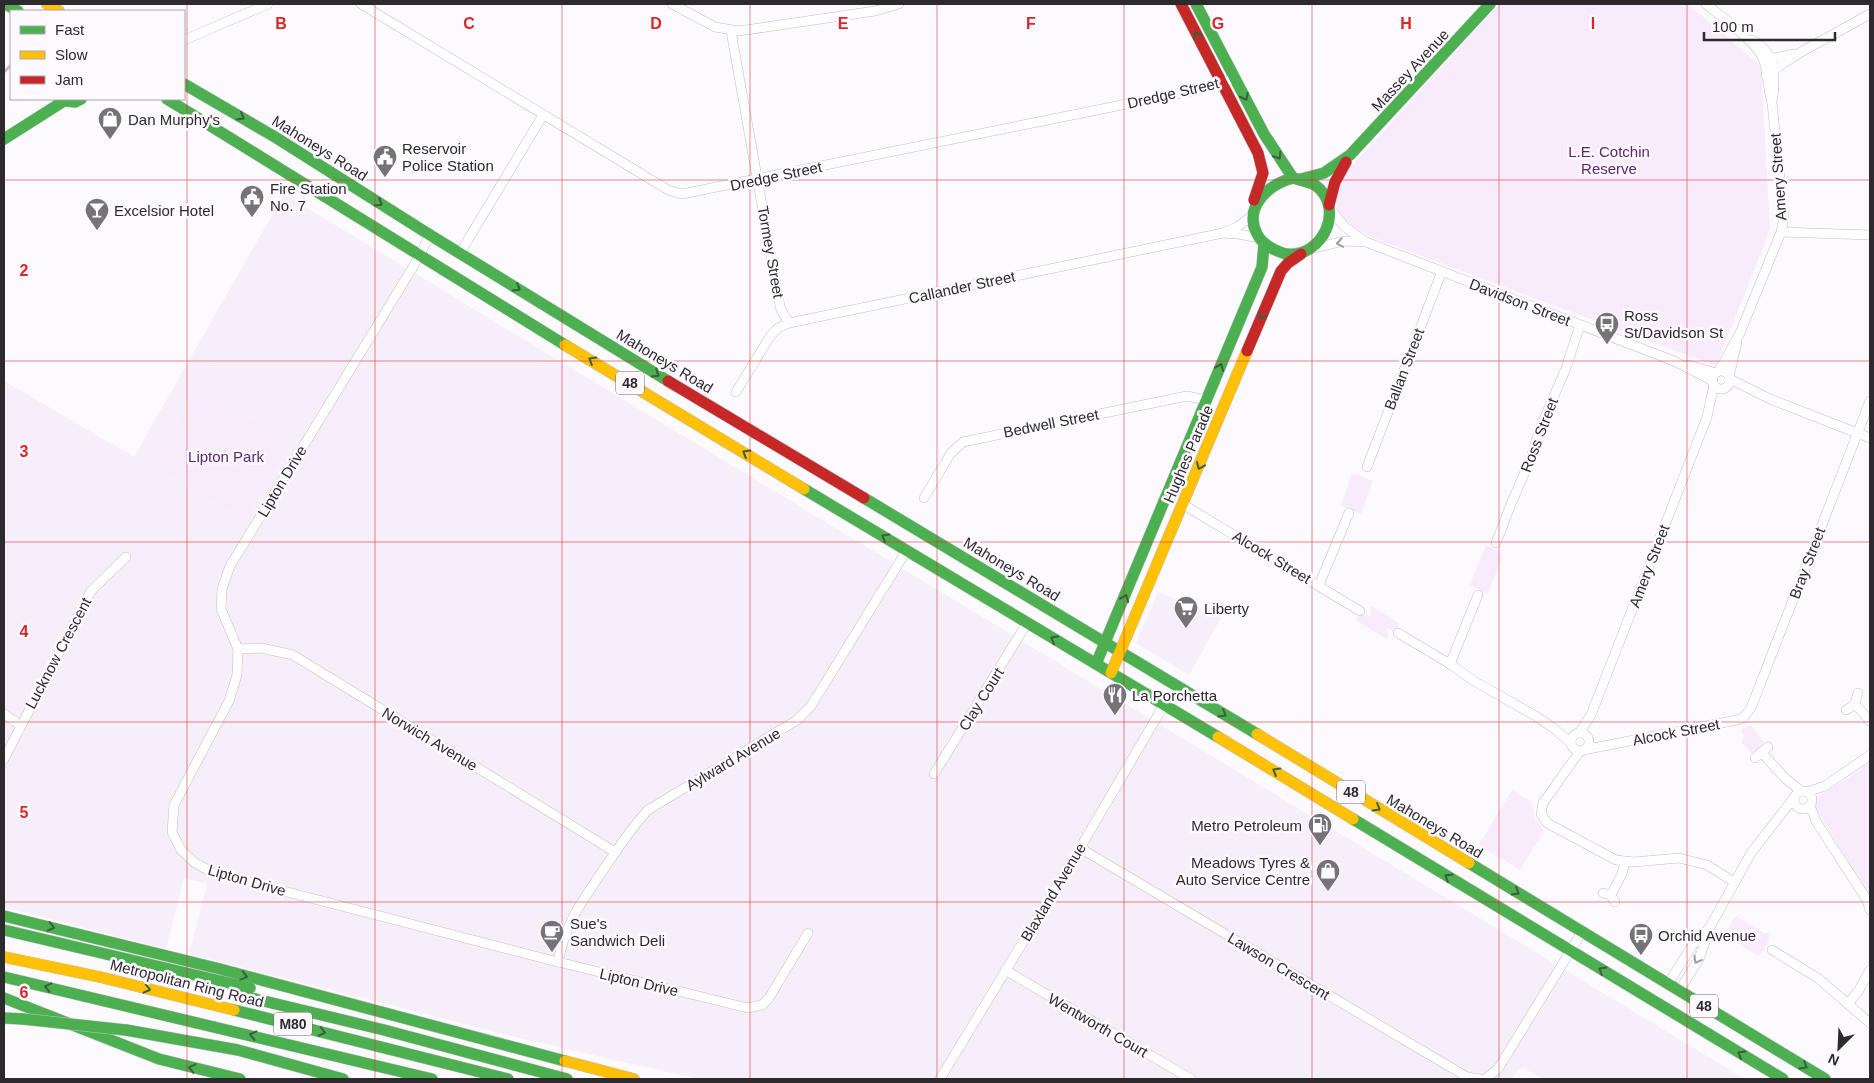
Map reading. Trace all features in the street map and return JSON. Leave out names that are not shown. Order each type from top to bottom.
[{"type":"main road","points":[[5,4],[16,10]]},
{"type":"main road","points":[[1180,4],[1263,166],[1263,177],[1253,201],[1253,212],[1255,231],[1262,241],[1282,253],[1301,254],[1315,248],[1323,240],[1331,220],[1330,207],[1319,188],[1310,182],[1297,178],[1284,180],[1269,188],[1253,212]]},
{"type":"main road","points":[[1196,4],[1264,134],[1297,178]]},
{"type":"main road","name":"Massey Avenue","points":[[1297,178],[1324,173],[1350,155],[1490,4]]},
{"type":"main road","name":"Mahoneys Road","points":[[185,85],[275,137],[430,235],[723,414],[1106,643],[1825,1079]]},
{"type":"main road","points":[[189,112],[200,93]]},
{"type":"main road","points":[[4,139],[66,100],[75,102],[79,100]]},
{"type":"main road","name":"48","points":[[168,100],[419,256],[1027,624],[1318,796],[1367,828],[1783,1079]]},
{"type":"main road","name":"Massey Avenue","points":[[1330,207],[1335,182],[1350,155]]},
{"type":"main road","name":"Hughes Parade","points":[[1096,664],[1262,267],[1262,241]]},
{"type":"main road","name":"Hughes Parade","points":[[1111,673],[1184,505],[1281,271],[1288,263],[1301,254]]},
{"type":"main road","points":[[1221,415],[1207,398],[1235,382]]},
{"type":"main road","points":[[713,433],[723,414]]},
{"type":"main road","points":[[1166,497],[1184,505]]},
{"type":"main road","points":[[4,916],[220,969],[634,1079]]},
{"type":"main road","points":[[4,930],[86,957],[384,1030],[567,1079]]},
{"type":"main road","points":[[4,930],[303,1002],[607,1079]]},
{"type":"main road","name":"Metropolitan Ring Road","points":[[4,957],[109,980],[383,1046],[508,1079]]},
{"type":"main road","name":"M80","points":[[4,977],[112,1001],[432,1079]]},
{"type":"main road","points":[[4,998],[159,1059],[240,1079]]},
{"type":"main road","points":[[4,1018],[126,1030],[238,1050],[343,1079]]},
{"type":"street","points":[[185,40],[268,4]]},
{"type":"street","name":"Dredge Street","points":[[361,4],[668,190],[676,194],[686,195],[1201,89],[1236,79]]},
{"type":"street","points":[[672,4],[706,23],[731,31],[747,31],[875,11],[900,4]]},
{"type":"street","points":[[1706,4],[1745,36],[1767,60],[1801,52]]},
{"type":"street","points":[[1770,73],[1801,52],[1870,14]]},
{"type":"street","name":"Tormey Street","points":[[731,31],[779,301],[781,310],[789,323]]},
{"type":"street","name":"Amery Street","points":[[1625,862],[1616,860],[1567,832],[1544,813],[1568,767],[1591,715],[1707,417],[1715,378],[1740,333],[1781,232],[1784,218],[1770,73],[1767,60]]},
{"type":"street","points":[[460,253],[544,115]]},
{"type":"street","name":"Davidson Street","points":[[1330,207],[1345,226],[1366,242],[1715,378]]},
{"type":"street","name":"Callander Street","points":[[1223,234],[1237,227],[1253,212]]},
{"type":"street","points":[[1781,232],[1870,235]]},
{"type":"street","name":"Callander Street","points":[[736,392],[771,335],[778,328],[789,323],[1223,234],[1246,235],[1262,241]]},
{"type":"street","name":"Lipton Drive","points":[[430,235],[230,566],[222,589],[221,609],[238,649],[236,675],[229,701],[174,804],[172,832],[181,850],[195,863],[214,873],[558,962],[748,1008],[762,1005],[769,998],[808,933]]},
{"type":"street","name":"Davidson Street","points":[[1315,248],[1344,241],[1366,242]]},
{"type":"street","name":"Ballan Street","points":[[1367,467],[1442,271]]},
{"type":"street","name":"Ross Street","points":[[1496,544],[1531,458],[1539,431],[1566,368],[1580,325]]},
{"type":"street","name":"Amery Street","points":[[1707,417],[1728,383],[1740,333]]},
{"type":"street","points":[[1728,383],[1725,372],[1715,378],[1718,388],[1728,383],[1870,438]]},
{"type":"street","name":"Bedwell Street","points":[[924,498],[950,453],[963,442],[1187,396],[1201,399],[1207,398]]},
{"type":"street","name":"Bray Street","points":[[1737,720],[1743,718],[1751,708],[1870,400]]},
{"type":"street","name":"Alcock Street","points":[[1184,505],[1360,611]]},
{"type":"street","points":[[1319,585],[1349,513]]},
{"type":"street","name":"Aylward Avenue","points":[[558,962],[562,942],[574,912],[632,827],[648,810],[797,720],[811,706],[907,550]]},
{"type":"street","name":"Lucknow Crescent","points":[[4,759],[90,591],[126,557]]},
{"type":"street","points":[[1450,664],[1478,595]]},
{"type":"street","name":"Clay Court","points":[[934,774],[1027,624]]},
{"type":"street","points":[[1398,633],[1577,743],[1588,747],[1588,740],[1584,734],[1577,743]]},
{"type":"street","name":"Norwich Avenue","points":[[238,649],[261,648],[293,655],[615,852]]},
{"type":"street","points":[[1846,710],[1855,704],[1858,693]]},
{"type":"street","name":"Blaxland Avenue","points":[[940,1079],[1080,848],[1164,704]]},
{"type":"street","points":[[1855,704],[1870,721]]},
{"type":"street","points":[[4,714],[20,725]]},
{"type":"street","name":"Amery Street","points":[[1588,740],[1591,715]]},
{"type":"street","name":"Alcock Street","points":[[1588,740],[1598,744],[1615,743],[1737,720]]},
{"type":"street","name":"Alcock Street","points":[[1577,743],[1615,743]]},
{"type":"street","points":[[1761,752],[1803,800],[1867,900],[1870,910]]},
{"type":"street","points":[[1679,991],[1699,959],[1710,927],[1751,852],[1781,816],[1870,755]]},
{"type":"street","name":"Lawson Crescent","points":[[1080,848],[1467,1078],[1480,1079]]},
{"type":"street","points":[[1610,897],[1622,874],[1625,862],[1678,858],[1707,865],[1734,882]]},
{"type":"street","points":[[1668,984],[1692,946],[1710,927]]},
{"type":"street","points":[[1485,1079],[1498,1070],[1582,932]]},
{"type":"street","points":[[1772,950],[1819,979],[1870,1024]]},
{"type":"street","name":"Wentworth Court","points":[[1005,970],[1191,1079]]},
{"type":"street","points":[[1848,1004],[1859,990],[1870,970]]},
{"type":"shaded area","points":[[284,194],[1745,1079],[1543,1079],[1522,1067],[1510,1079],[698,1079],[532,1041],[189,954],[207,884],[184,878],[166,949],[4,907],[4,381],[134,457]]},
{"type":"shaded area","points":[[1158,592],[1221,618],[1189,675],[1136,643]]},
{"type":"green space","name":"L.E. Cotchin Reserve","points":[[1499,4],[1688,4],[1761,66],[1770,230],[1716,366],[1371,237],[1350,224],[1340,213],[1336,199],[1337,190],[1348,170]]},
{"type":"green space","name":"Lipton Park","points":[[199,390],[290,442],[245,519],[154,464]]},
{"type":"green space","points":[[1352,473],[1373,481],[1361,514],[1341,506]]},
{"type":"green space","points":[[1486,545],[1499,551],[1502,557],[1488,594],[1470,585]]},
{"type":"green space","points":[[1372,606],[1399,623],[1395,633],[1388,628],[1386,630],[1389,634],[1386,639],[1356,620],[1358,615],[1364,613],[1369,616],[1372,614],[1369,610]]},
{"type":"green space","points":[[1750,725],[1766,744],[1754,756],[1741,742],[1744,736],[1741,730]]},
{"type":"green space","points":[[1870,761],[1870,897],[1815,807],[1815,802],[1819,796],[1856,773]]},
{"type":"green space","points":[[1512,790],[1532,802],[1535,818],[1544,831],[1520,870],[1479,845]]},
{"type":"green space","points":[[1736,916],[1764,933],[1770,933],[1765,948],[1758,956],[1724,935]]},
{"type":"waterway","points":[[4,72],[10,66]]},
{"type":"traffic: fast","points":[[5,4],[16,10]]},
{"type":"traffic: fast","points":[[1196,4],[1264,134],[1293,178]]},
{"type":"traffic: fast","points":[[1301,179],[1324,173],[1350,155],[1490,4]]},
{"type":"traffic: fast","points":[[185,85],[275,137],[430,235],[668,381]]},
{"type":"traffic: fast","points":[[4,139],[65,100]]},
{"type":"traffic: fast","points":[[66,101],[75,102],[79,100]]},
{"type":"traffic: fast","points":[[169,100],[565,345]]},
{"type":"traffic: fast","points":[[1293,178],[1315,185],[1324,194],[1329,206],[1329,218],[1320,240],[1311,248],[1300,253],[1285,254],[1270,247],[1260,239],[1254,224],[1253,215],[1256,206],[1267,191],[1275,185],[1293,178]]},
{"type":"traffic: fast","points":[[1096,664],[1262,267],[1264,244]]},
{"type":"traffic: fast","points":[[804,489],[1218,737]]},
{"type":"traffic: fast","points":[[864,498],[1257,734]]},
{"type":"traffic: fast","points":[[1353,819],[1783,1079]]},
{"type":"traffic: fast","points":[[1469,863],[1825,1079]]},
{"type":"traffic: fast","points":[[4,916],[220,969],[565,1061]]},
{"type":"traffic: fast","points":[[4,930],[250,988]]},
{"type":"traffic: fast","points":[[4,977],[432,1079]]},
{"type":"traffic: fast","points":[[235,994],[384,1030],[567,1079]]},
{"type":"traffic: fast","points":[[4,998],[159,1059],[240,1079]]},
{"type":"traffic: fast","points":[[234,1010],[508,1079]]},
{"type":"traffic: fast","points":[[4,1018],[23,1019]]},
{"type":"traffic: fast","points":[[23,1019],[126,1030]]},
{"type":"traffic: fast","points":[[126,1030],[238,1050],[343,1079]]},
{"type":"traffic: slow","points":[[47,4],[57,10]]},
{"type":"traffic: slow","points":[[565,345],[804,489]]},
{"type":"traffic: slow","points":[[1111,673],[1247,351]]},
{"type":"traffic: slow","points":[[1257,734],[1469,863]]},
{"type":"traffic: slow","points":[[1218,737],[1353,819]]},
{"type":"traffic: slow","points":[[4,957],[100,977],[234,1010]]},
{"type":"traffic: slow","points":[[565,1061],[634,1079]]},
{"type":"traffic: jam","points":[[1181,4],[1258,153],[1263,173],[1254,200]]},
{"type":"traffic: jam","points":[[1329,205],[1335,182],[1346,162]]},
{"type":"traffic: jam","points":[[1247,351],[1281,271],[1288,263],[1301,254]]},
{"type":"traffic: jam","points":[[668,381],[864,498]]},
{"type":"place","name":"Dan Murphy's","points":[[110,140]]},
{"type":"place","name":"Reservoir Police Station","points":[[385,178]]},
{"type":"place","name":"Fire Station No. 7","points":[[252,218]]},
{"type":"place","name":"Excelsior Hotel","points":[[97,231]]},
{"type":"place","name":"Ross St/Davidson St","points":[[1607,345]]},
{"type":"place","name":"Liberty","points":[[1186,629]]},
{"type":"place","name":"La Porchetta","points":[[1115,716]]},
{"type":"place","name":"Metro Petroleum","points":[[1320,846]]},
{"type":"place","name":"Meadows Tyres & Auto Service Centre","points":[[1328,892]]},
{"type":"place","name":"Sue's Sandwich Deli","points":[[552,953]]},
{"type":"place","name":"Orchid Avenue","points":[[1641,956]]}]
